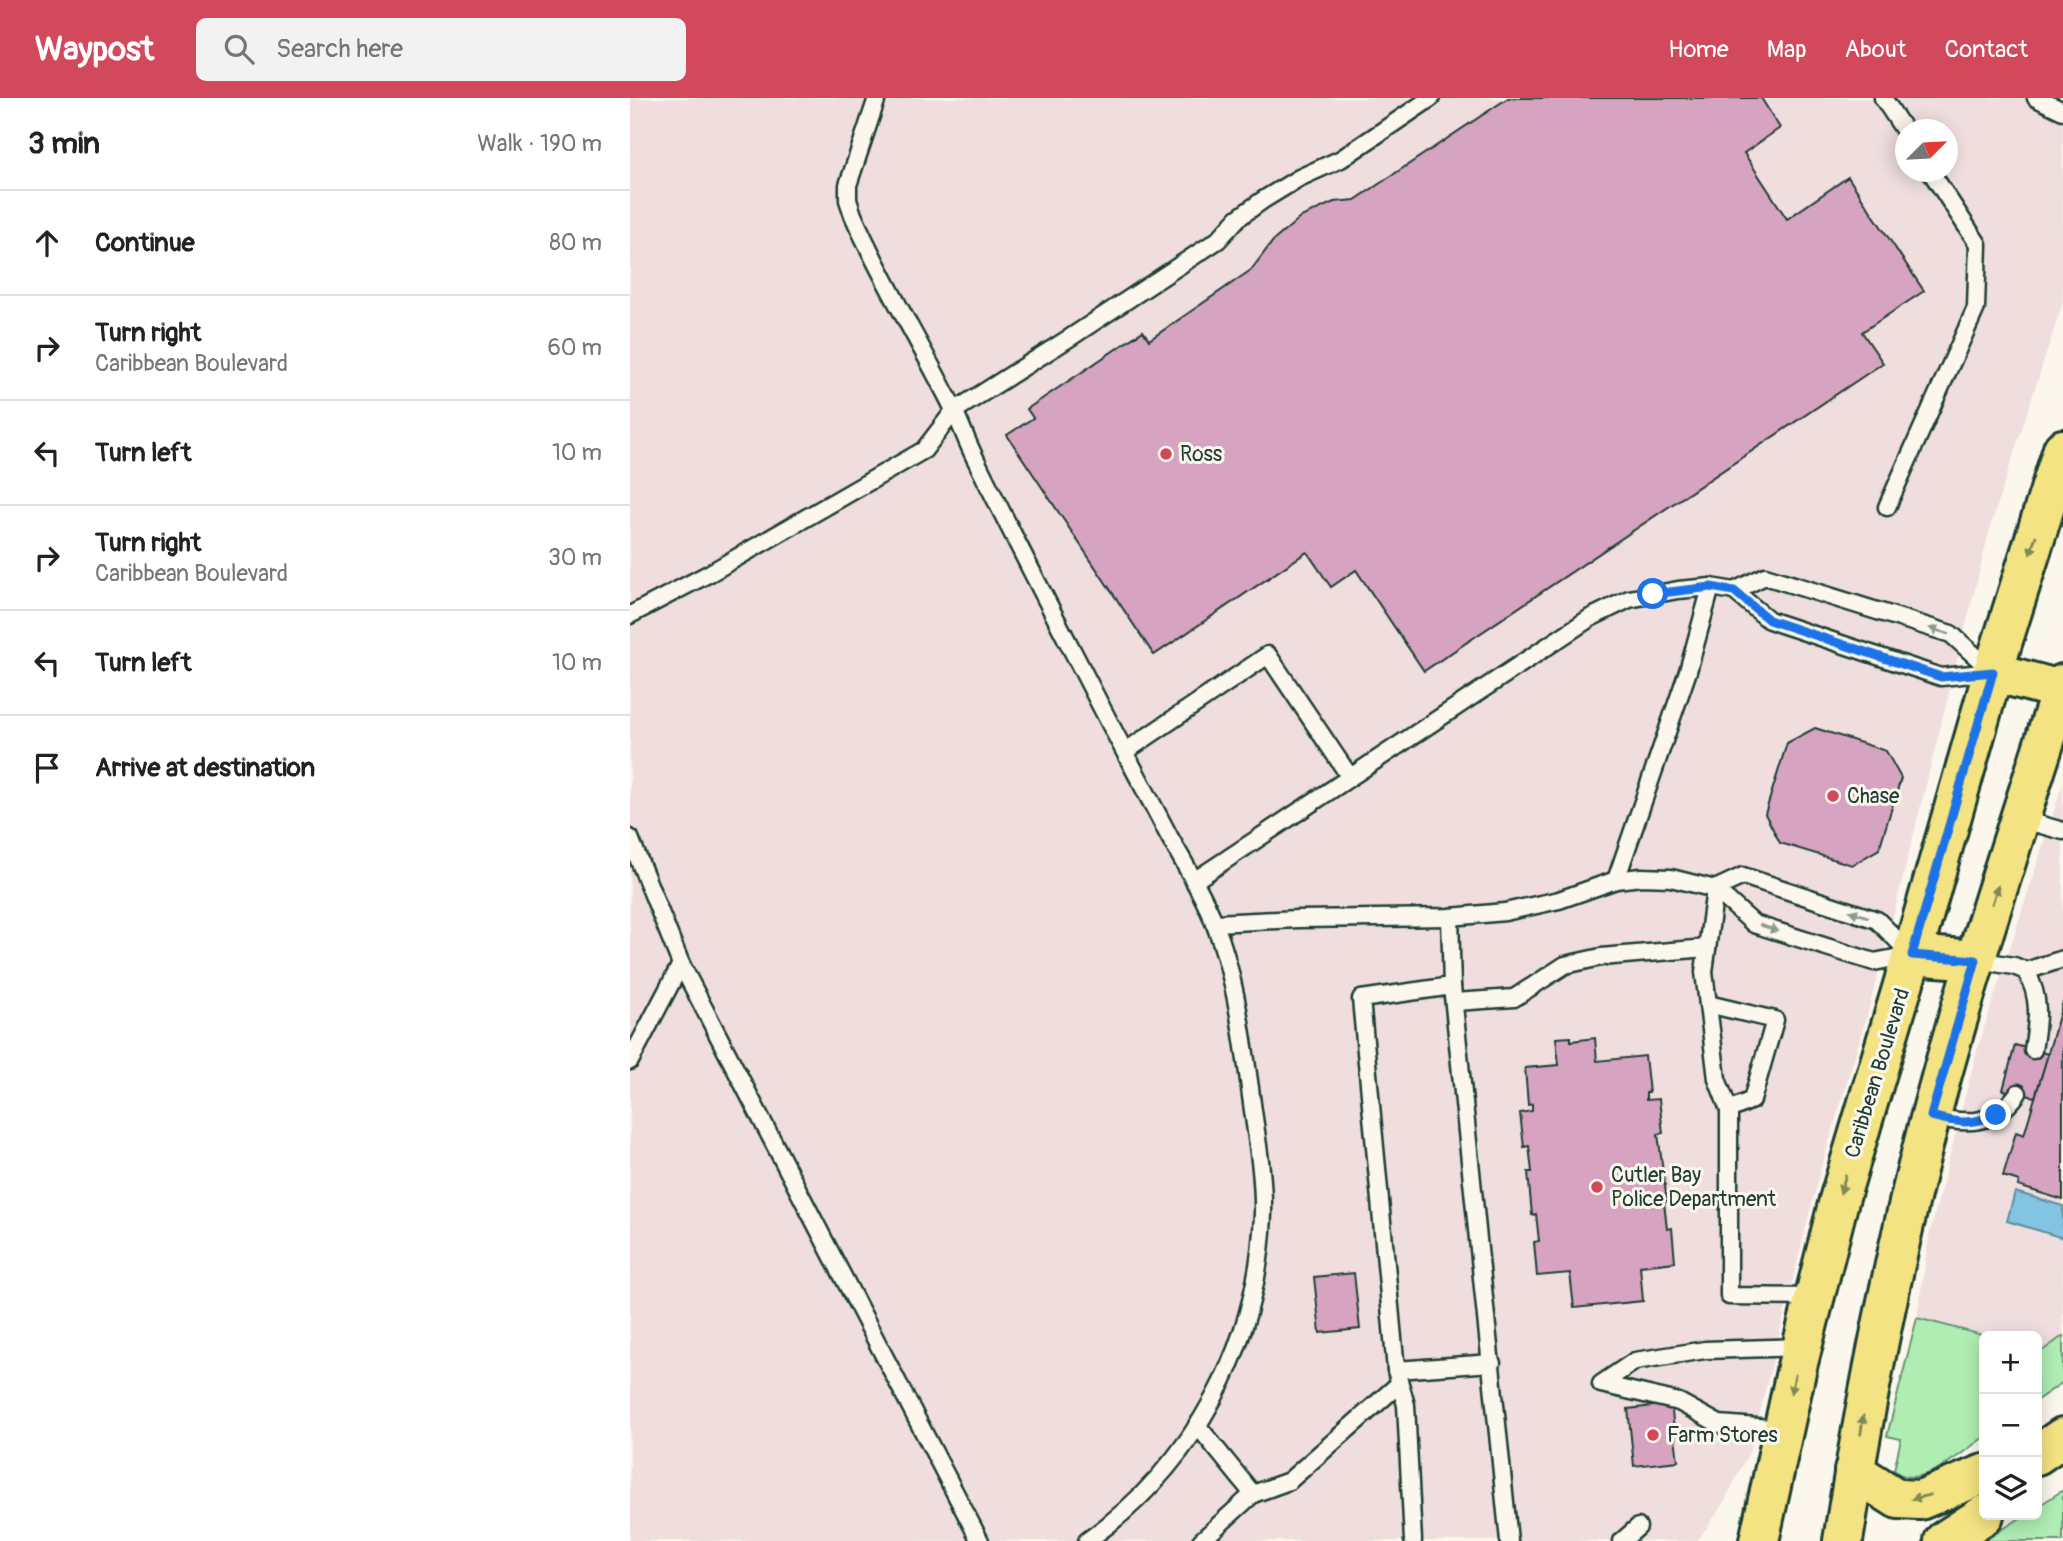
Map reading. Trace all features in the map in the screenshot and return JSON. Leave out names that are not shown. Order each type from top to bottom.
[{"type":"main road","name":"Caribbean Boulevard","points":[[1753,1533],[1783,1429],[1814,1297],[1854,1147],[1993,672],[2063,449]]},
{"type":"main road","points":[[1843,1541],[1864,1408],[1890,1285],[1931,1116],[1976,960],[2062,688],[1993,672]]},
{"type":"main road","points":[[1912,955],[1976,960]]},
{"type":"main road","points":[[2042,1452],[2063,1437]]},
{"type":"main road","points":[[1854,1471],[1898,1499],[1920,1500],[1979,1476]]},
{"type":"main road","points":[[1944,1541],[1979,1518]]},
{"type":"lane","points":[[877,98],[848,185],[848,200],[863,238],[1194,881],[1214,923],[1227,961],[1239,1015],[1261,1175],[1263,1210],[1259,1266],[1240,1342],[1211,1406],[1197,1425],[1153,1482],[1116,1520],[1087,1541]]},
{"type":"lane","points":[[630,615],[710,573],[924,450],[954,411],[1218,240],[1238,218],[1272,193],[1313,170],[1341,159],[1431,98]]},
{"type":"lane","points":[[1883,98],[1897,119]]},
{"type":"lane","points":[[2036,98],[2063,111]]},
{"type":"lane","points":[[1887,508],[1976,309],[1978,244],[1938,182]]},
{"type":"lane","points":[[1734,591],[1765,576],[1951,634],[1993,672]]},
{"type":"lane","points":[[1194,881],[1608,608],[1629,599],[1711,587],[1734,591],[1769,620],[1941,677],[1993,672]]},
{"type":"lane","points":[[1616,880],[1680,695],[1711,587]]},
{"type":"lane","points":[[1126,751],[1268,655],[1350,777]]},
{"type":"lane","points":[[2020,819],[2063,831]]},
{"type":"lane","points":[[630,838],[681,964],[980,1541]]},
{"type":"lane","points":[[1715,889],[1743,876],[1877,920],[1912,955]]},
{"type":"lane","points":[[1214,923],[1450,917],[1505,912],[1528,908],[1616,880],[1671,878],[1715,889],[1754,924],[1874,962],[1912,955]]},
{"type":"lane","points":[[1715,889],[1704,972],[1717,1079],[1729,1110],[1730,1296],[1814,1297]]},
{"type":"lane","points":[[1450,917],[1454,994],[1509,1541]]},
{"type":"lane","points":[[1413,1541],[1406,1405],[1397,1377],[1360,999],[1454,994],[1514,999],[1565,965],[1601,957],[1707,948]]},
{"type":"lane","points":[[2026,971],[2063,959]]},
{"type":"lane","points":[[1976,960],[2014,965],[2026,971],[2037,995],[2037,1024],[2033,1049]]},
{"type":"lane","points":[[630,1061],[681,964]]},
{"type":"lane","points":[[1708,1004],[1775,1020],[1752,1100],[1729,1110]]},
{"type":"lane","points":[[1931,1116],[1953,1122],[1973,1123],[1996,1115],[2012,1102],[2018,1093]]},
{"type":"lane","points":[[1783,1429],[1718,1424],[1679,1402],[1601,1384],[1635,1361],[1705,1350],[1802,1346]]},
{"type":"lane","points":[[1201,1541],[1253,1494],[1289,1481],[1397,1377],[1492,1363]]},
{"type":"lane","points":[[1197,1425],[1253,1494]]},
{"type":"lane","points":[[1622,1541],[1638,1527]]},
{"type":"shaded area","points":[[630,98],[2063,98],[2063,302],[1992,521],[1898,897],[1867,1016],[1819,1175],[1751,1448],[1721,1508],[1697,1541],[630,1541]]},
{"type":"shaded area","points":[[2063,783],[2063,1336],[2042,1351],[2042,1331],[1979,1331],[1979,1334],[1917,1318],[1929,1236],[1977,1050]]},
{"type":"green space","points":[[1917,1318],[1979,1334],[1979,1441],[1940,1468],[1915,1477],[1904,1476],[1894,1470],[1901,1439],[1887,1436]]},
{"type":"green space","points":[[2063,1336],[2063,1382],[2042,1397],[2042,1394],[2042,1351]]},
{"type":"green space","points":[[2063,1490],[2063,1541],[1984,1541],[2017,1520],[2042,1520],[2042,1504]]},
{"type":"water","points":[[2015,1192],[2063,1206],[2063,1238],[2007,1221]]},
{"type":"building","points":[[1508,98],[1761,98],[1780,128],[1744,153],[1787,219],[1848,177],[1924,291],[1862,332],[1883,363],[1424,671],[1356,570],[1331,587],[1307,552],[1154,655],[1007,435],[1033,418],[1027,409],[1143,331],[1149,340],[1251,270],[1273,241],[1301,217],[1334,202],[1355,200]]},
{"type":"building","name":"Chase","points":[[1815,728],[1886,751],[1901,778],[1879,849],[1852,865],[1780,843],[1765,814],[1787,743]]},
{"type":"building","points":[[2063,1002],[2063,1200],[2018,1186],[2019,1181],[2003,1176],[2016,1132],[2024,1135]]},
{"type":"building","name":"Cutler Bay Police Department","points":[[1571,1037],[1571,1041],[1595,1038],[1597,1061],[1645,1056],[1649,1093],[1646,1093],[1646,1100],[1659,1099],[1663,1133],[1658,1134],[1667,1201],[1664,1202],[1667,1229],[1672,1228],[1675,1262],[1640,1266],[1643,1301],[1574,1308],[1570,1273],[1537,1276],[1534,1242],[1539,1241],[1536,1214],[1532,1215],[1528,1172],[1532,1172],[1529,1146],[1524,1147],[1520,1113],[1532,1111],[1532,1104],[1528,1105],[1525,1068],[1559,1065],[1556,1038]]},
{"type":"building","points":[[2015,1045],[2048,1054],[2035,1097],[2003,1090]]},
{"type":"building","points":[[1354,1273],[1360,1329],[1320,1333],[1314,1277]]},
{"type":"building","name":"Farm Stores","points":[[1671,1404],[1678,1461],[1634,1466],[1628,1409]]},
{"type":"place","name":"Ross","points":[[1166,454]]},
{"type":"place","name":"Chase","points":[[1833,796]]},
{"type":"place","name":"Cutler Bay Police Department","points":[[1597,1187]]},
{"type":"place","name":"Farm Stores","points":[[1653,1435]]},
{"type":"route","points":[[1653,594],[1711,587],[1734,591],[1769,620],[1941,677],[1993,672],[1912,955],[1976,960],[1931,1116],[1953,1122],[1973,1123],[1996,1115]]}]
